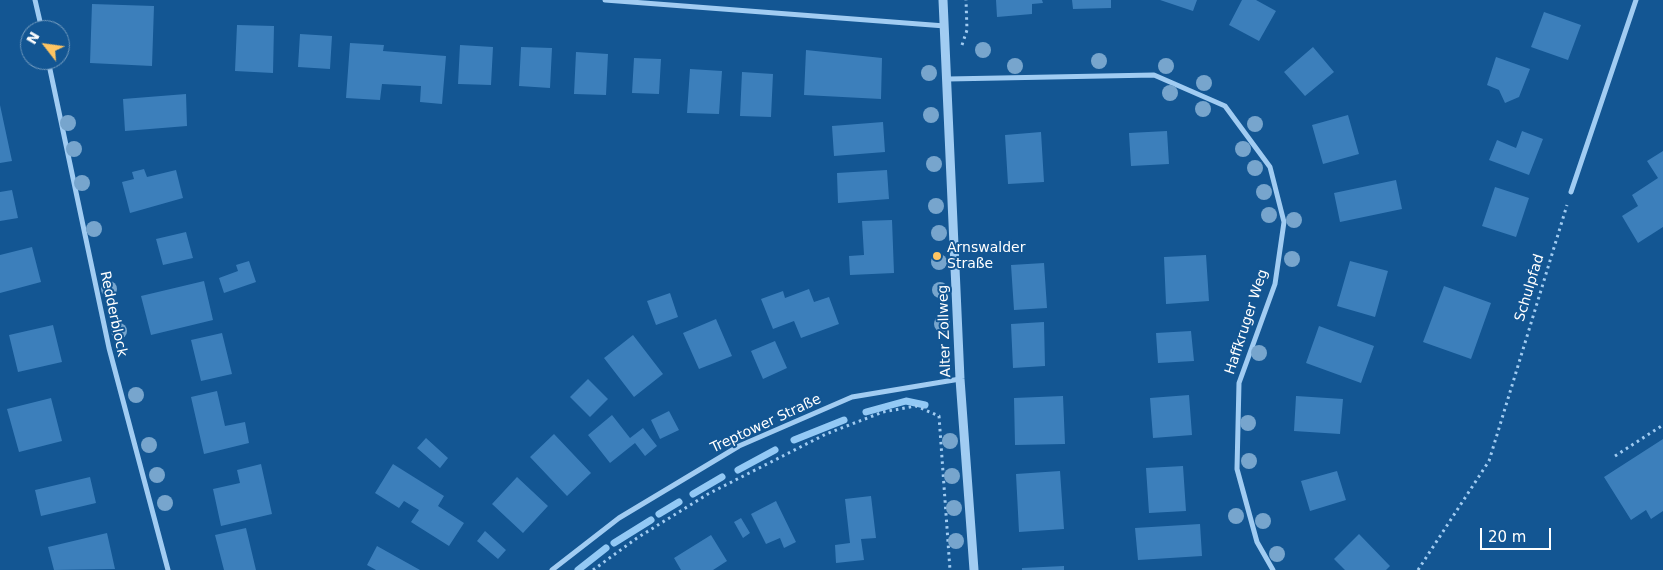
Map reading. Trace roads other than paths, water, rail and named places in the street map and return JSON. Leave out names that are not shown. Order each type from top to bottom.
[{"type":"street","points":[[35,0],[40,20]]},
{"type":"street","points":[[605,0],[945,26]]},
{"type":"street","name":"Alter Zollweg","points":[[944,0],[960,379],[974,570]]},
{"type":"street","points":[[1571,192],[1636,0]]},
{"type":"street","name":"Redderblock","points":[[50,70],[109,348],[168,570]]},
{"type":"street","name":"Haffkruger Weg","points":[[948,79],[1154,75],[1225,106],[1270,167],[1284,222],[1275,284],[1239,383],[1237,469],[1257,542],[1273,570]]},
{"type":"street","name":"Treptower Straße","points":[[552,570],[618,518],[739,446],[852,396],[960,379]]},
{"type":"waterway","points":[[866,412],[906,401],[925,405]]},
{"type":"waterway","points":[[794,440],[844,420]]},
{"type":"waterway","points":[[738,470],[775,450]]},
{"type":"waterway","points":[[693,494],[722,477]]},
{"type":"waterway","points":[[659,514],[679,502]]},
{"type":"waterway","points":[[614,543],[651,520]]},
{"type":"waterway","points":[[578,570],[606,548]]},
{"type":"place","name":"Arnswalder Straße","points":[[937,256]]}]
